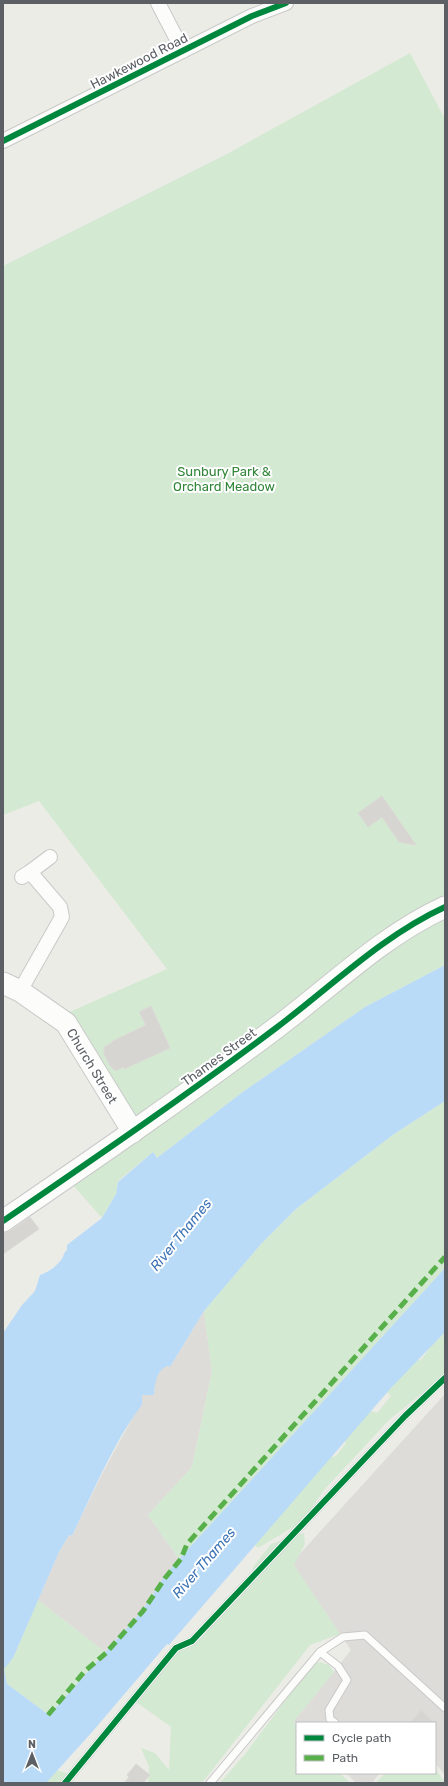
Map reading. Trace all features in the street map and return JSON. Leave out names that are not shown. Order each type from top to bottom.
[{"type":"street","name":"Hawkewood Road","points":[[158,3],[183,51]]},
{"type":"street","name":"Hawkewood Road","points":[[3,142],[252,16],[286,3]]},
{"type":"street","points":[[12,987],[62,917],[60,907],[26,874],[50,857]]},
{"type":"street","name":"Thames Street","points":[[3,1222],[133,1132],[287,1020],[394,935],[418,919],[445,907]]},
{"type":"street","name":"Church Street","points":[[12,987],[66,1023],[133,1132]]},
{"type":"lane","points":[[65,1783],[176,1648],[192,1641],[405,1416],[445,1378]]},
{"type":"lane","points":[[210,1783],[320,1652],[343,1637],[365,1635],[445,1708]]},
{"type":"lane","points":[[320,1652],[338,1666],[348,1680],[329,1710],[330,1719],[334,1722]]},
{"type":"shaded area","points":[[204,1311],[212,1371],[192,1467],[148,1515],[179,1559],[164,1577],[142,1611],[105,1652],[38,1600],[59,1552],[69,1535],[72,1536],[101,1476],[134,1415],[142,1405],[142,1395],[154,1395],[155,1380],[162,1368],[167,1366],[170,1367]]},
{"type":"shaded area","points":[[445,1394],[445,1775],[436,1764],[436,1722],[296,1723],[294,1721],[351,1650],[293,1565],[297,1557]]},
{"type":"shaded area","points":[[347,1774],[379,1774],[372,1783],[356,1783]]},
{"type":"green space","name":"Sunbury Park & Orchard Meadow","points":[[410,53],[445,119],[445,907],[133,1132],[58,1017],[167,969],[39,801],[3,815],[3,266],[225,155]]},
{"type":"green space","points":[[445,916],[445,965],[365,1007],[240,1094],[157,1158],[153,1152],[118,1181],[116,1194],[102,1218],[72,1184],[416,928]]},
{"type":"green space","points":[[445,1101],[445,1268],[179,1559],[148,1515],[192,1467],[212,1371],[204,1311],[261,1244],[296,1209],[394,1134]]},
{"type":"green space","points":[[445,1309],[445,1384],[431,1386],[389,1420],[324,1490],[302,1522],[258,1548],[249,1539],[315,1460],[336,1456],[346,1443],[340,1431],[359,1407],[377,1413],[391,1396],[382,1387],[403,1364],[422,1359],[439,1333]]},
{"type":"green space","points":[[304,1533],[305,1544],[294,1565],[340,1634],[310,1645],[202,1783],[148,1783],[149,1767],[141,1748],[155,1753],[169,1770],[171,1727],[136,1702],[178,1651],[199,1638],[252,1581],[253,1567],[271,1544]]},
{"type":"green space","points":[[38,1600],[105,1652],[49,1715],[7,1684],[4,1669],[15,1653]]},
{"type":"green space","points":[[320,1662],[329,1665],[334,1672],[294,1721],[296,1725],[296,1774],[341,1774],[350,1783],[220,1783],[245,1754],[311,1666]]},
{"type":"green space","points":[[38,1767],[57,1770],[74,1776],[72,1783],[28,1783]]},
{"type":"green space","points":[[436,1770],[445,1783],[376,1783],[384,1774],[436,1774]]},
{"type":"water","name":"River Thames","points":[[445,965],[445,1101],[394,1134],[296,1209],[261,1244],[204,1311],[170,1367],[167,1366],[163,1368],[158,1374],[154,1395],[142,1395],[142,1405],[113,1451],[72,1536],[69,1535],[59,1552],[13,1658],[4,1669],[7,1684],[49,1715],[142,1611],[164,1577],[179,1559],[445,1268],[445,1332],[391,1388],[169,1645],[167,1644],[93,1731],[46,1783],[3,1783],[3,1333],[22,1305],[35,1291],[40,1275],[49,1271],[62,1259],[67,1250],[67,1245],[102,1218],[116,1194],[118,1182],[153,1152],[157,1158],[240,1094],[365,1007]]},
{"type":"building","points":[[382,796],[416,845],[399,842],[382,817],[368,827],[358,813]]},
{"type":"building","points":[[151,1006],[170,1048],[124,1069],[123,1067],[116,1071],[110,1066],[104,1054],[104,1047],[146,1025],[139,1012]]},
{"type":"building","points":[[30,1217],[39,1229],[3,1254],[3,1233],[10,1231]]},
{"type":"building","points":[[421,1710],[434,1722],[411,1722]]},
{"type":"building","points":[[136,1764],[150,1775],[143,1783],[124,1783],[129,1777],[127,1775]]},
{"type":"marked path","points":[[48,1715],[84,1672],[106,1653],[143,1611],[165,1578],[181,1559],[187,1544],[445,1257]]},
{"type":"cycle path","points":[[3,141],[252,16],[286,3]]},
{"type":"cycle path","points":[[3,1221],[209,1078],[400,932],[445,907]]},
{"type":"cycle path","points":[[65,1783],[176,1648],[192,1641],[405,1416],[445,1378]]}]
